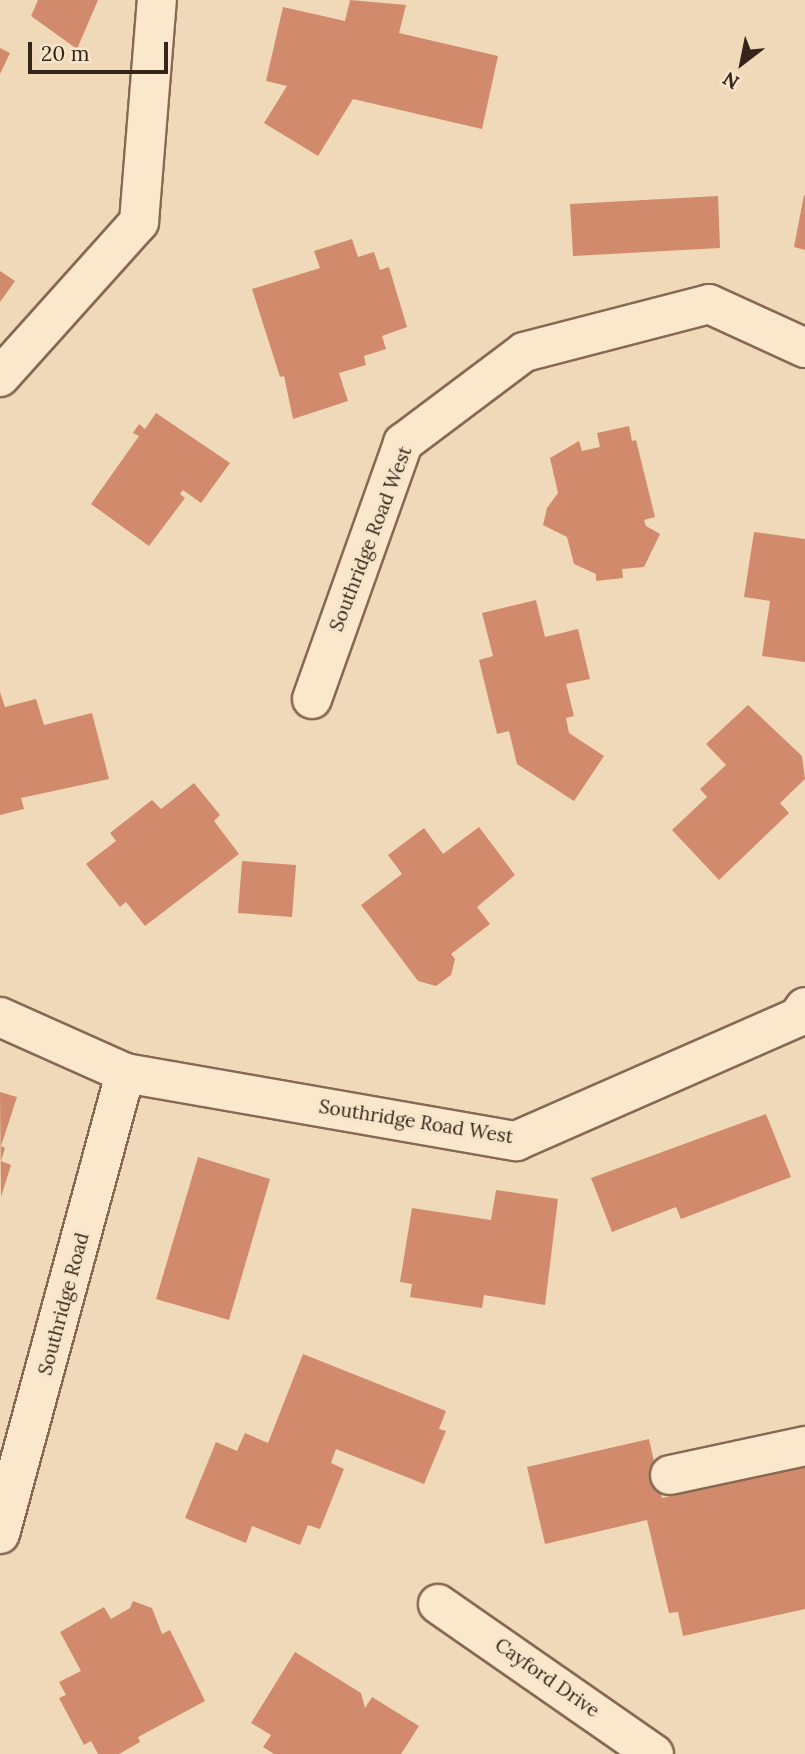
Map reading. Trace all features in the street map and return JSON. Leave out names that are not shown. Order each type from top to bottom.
[{"type":"street","points":[[0,377],[139,222],[158,0]]},
{"type":"street","name":"Southridge Road West","points":[[312,699],[402,443],[524,352],[709,304],[805,348]]},
{"type":"street","name":"Southridge Road West","points":[[0,1017],[125,1073],[516,1141],[798,1017],[805,1007]]},
{"type":"street","name":"Southridge Road","points":[[0,1534],[9,1472],[125,1073]]},
{"type":"street","points":[[670,1475],[805,1446]]},
{"type":"street","name":"Cayford Drive","points":[[438,1604],[654,1754]]},
{"type":"building","points":[[38,0],[98,0],[77,49],[31,16]]},
{"type":"building","points":[[350,0],[406,5],[399,33],[498,56],[482,129],[353,99],[318,156],[264,123],[287,86],[266,81],[283,7],[345,21]]},
{"type":"building","points":[[0,48],[10,53],[0,74]]},
{"type":"building","points":[[718,196],[720,248],[573,256],[570,204]]},
{"type":"building","points":[[805,196],[805,250],[794,247]]},
{"type":"building","points":[[352,239],[358,257],[374,252],[380,270],[389,267],[407,327],[382,336],[386,349],[364,356],[366,365],[339,373],[348,401],[293,419],[284,376],[280,377],[252,289],[320,268],[314,251]]},
{"type":"building","points":[[0,271],[15,281],[0,302]]},
{"type":"building","points":[[156,413],[230,463],[201,503],[183,490],[180,494],[185,498],[149,546],[91,504],[139,436],[133,433],[139,424],[145,429]]},
{"type":"building","points":[[629,426],[632,441],[636,440],[655,517],[644,520],[646,526],[660,534],[644,567],[622,569],[623,578],[596,581],[596,574],[574,564],[567,537],[543,525],[547,508],[558,493],[550,458],[579,441],[582,451],[600,447],[597,433]]},
{"type":"building","points":[[754,532],[805,539],[805,662],[762,656],[770,601],[744,597]]},
{"type":"building","points":[[536,600],[545,637],[578,629],[590,679],[566,684],[574,716],[566,718],[569,733],[604,756],[574,801],[517,764],[509,731],[497,734],[479,660],[493,656],[482,613]]},
{"type":"building","points":[[0,692],[5,707],[36,699],[44,725],[92,713],[109,779],[21,798],[24,809],[0,815]]},
{"type":"building","points":[[748,705],[802,756],[805,779],[780,803],[789,813],[719,880],[672,830],[707,797],[700,789],[726,765],[706,744]]},
{"type":"building","points":[[194,783],[220,815],[214,821],[239,854],[145,926],[126,902],[120,907],[86,864],[116,841],[110,833],[152,800],[161,809]]},
{"type":"building","points":[[479,827],[515,875],[477,907],[490,924],[451,954],[455,959],[451,975],[436,986],[418,981],[361,905],[402,874],[388,855],[424,828],[443,854]]},
{"type":"building","points":[[242,861],[296,865],[292,917],[238,913]]},
{"type":"building","points":[[0,1092],[17,1097],[1,1146],[5,1148],[1,1161],[11,1165],[1,1197]]},
{"type":"building","points":[[766,1114],[791,1177],[681,1219],[676,1207],[612,1232],[591,1178]]},
{"type":"building","points":[[198,1157],[270,1179],[229,1320],[156,1299]]},
{"type":"building","points":[[496,1190],[558,1199],[545,1305],[484,1295],[482,1308],[410,1297],[412,1284],[400,1282],[412,1208],[491,1220]]},
{"type":"building","points":[[303,1354],[446,1411],[439,1429],[446,1431],[424,1484],[336,1449],[331,1463],[344,1469],[320,1529],[308,1525],[300,1545],[252,1526],[246,1543],[185,1518],[216,1442],[237,1451],[245,1433],[268,1443]]},
{"type":"building","points":[[649,1439],[662,1498],[805,1466],[805,1609],[683,1636],[678,1612],[669,1613],[647,1520],[545,1544],[527,1467]]},
{"type":"building","points":[[133,1601],[152,1608],[162,1634],[170,1630],[205,1701],[138,1737],[140,1742],[119,1754],[98,1754],[91,1741],[84,1745],[59,1698],[66,1695],[59,1682],[81,1671],[60,1632],[104,1607],[111,1619],[130,1608]]},
{"type":"building","points":[[295,1652],[361,1693],[365,1708],[372,1697],[419,1726],[401,1754],[274,1754],[263,1747],[271,1735],[251,1723]]}]
